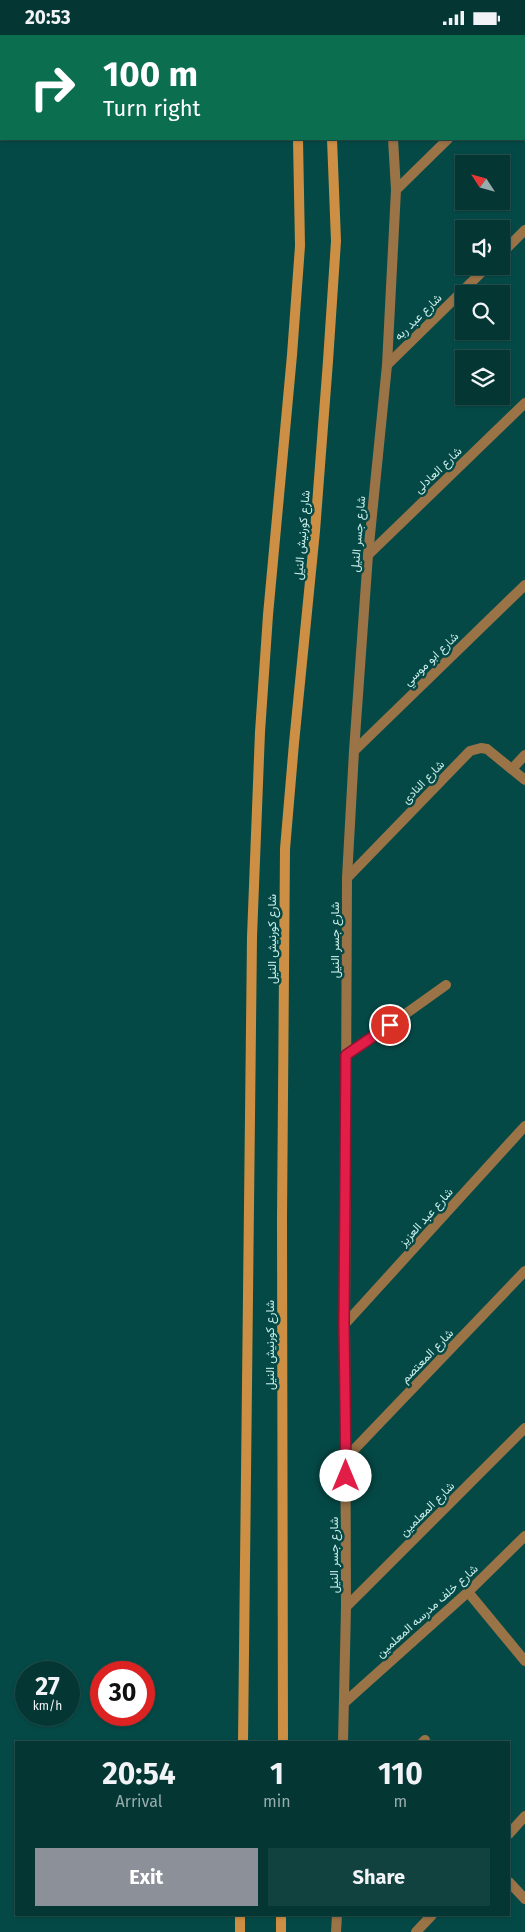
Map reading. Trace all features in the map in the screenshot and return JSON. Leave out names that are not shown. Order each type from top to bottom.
[{"type":"main road","name":"شارع كورنيش النيل","points":[[243,1741],[254,863],[268,615],[300,246],[298,140]]},
{"type":"main road","name":"شارع كورنيش النيل","points":[[283,1741],[282,1208],[285,849],[315,531],[336,241],[332,140]]},
{"type":"main road","points":[[240,1916],[240,1932]]},
{"type":"main road","points":[[281,1916],[281,1932]]},
{"type":"street","name":"شارع جسر النيل","points":[[343,1741],[346,1607],[344,1324],[347,878],[368,555],[387,365],[396,190],[393,140]]},
{"type":"street","points":[[396,190],[447,140]]},
{"type":"street","points":[[510,245],[525,230]]},
{"type":"street","name":"شارع عبد ربه","points":[[387,365],[479,275]]},
{"type":"street","name":"شارع العادلى","points":[[368,555],[525,403]]},
{"type":"street","name":"شارع ابو موسي","points":[[354,751],[525,585]]},
{"type":"street","name":"شارع النادى","points":[[347,878],[470,751],[481,748],[487,749],[525,780]]},
{"type":"street","points":[[512,769],[525,755]]},
{"type":"street","points":[[346,1055],[446,985]]},
{"type":"street","name":"شارع عبد العزيز","points":[[344,1324],[525,1126]]},
{"type":"street","name":"شارع المعتصم","points":[[346,1457],[525,1271]]},
{"type":"street","name":"شارع المعلمين","points":[[346,1607],[525,1429]]},
{"type":"street","name":"شارع خلف مدرسه المعلمين","points":[[344,1703],[468,1592],[525,1536]]},
{"type":"street","points":[[468,1592],[525,1661]]},
{"type":"street","points":[[510,1833],[525,1816]]},
{"type":"street","points":[[510,1883],[525,1899]]},
{"type":"street","points":[[336,1916],[336,1932]]},
{"type":"street","points":[[416,1932],[431,1916]]},
{"type":"route","points":[[346,1476],[344,1324],[346,1055],[390,1025]]}]
